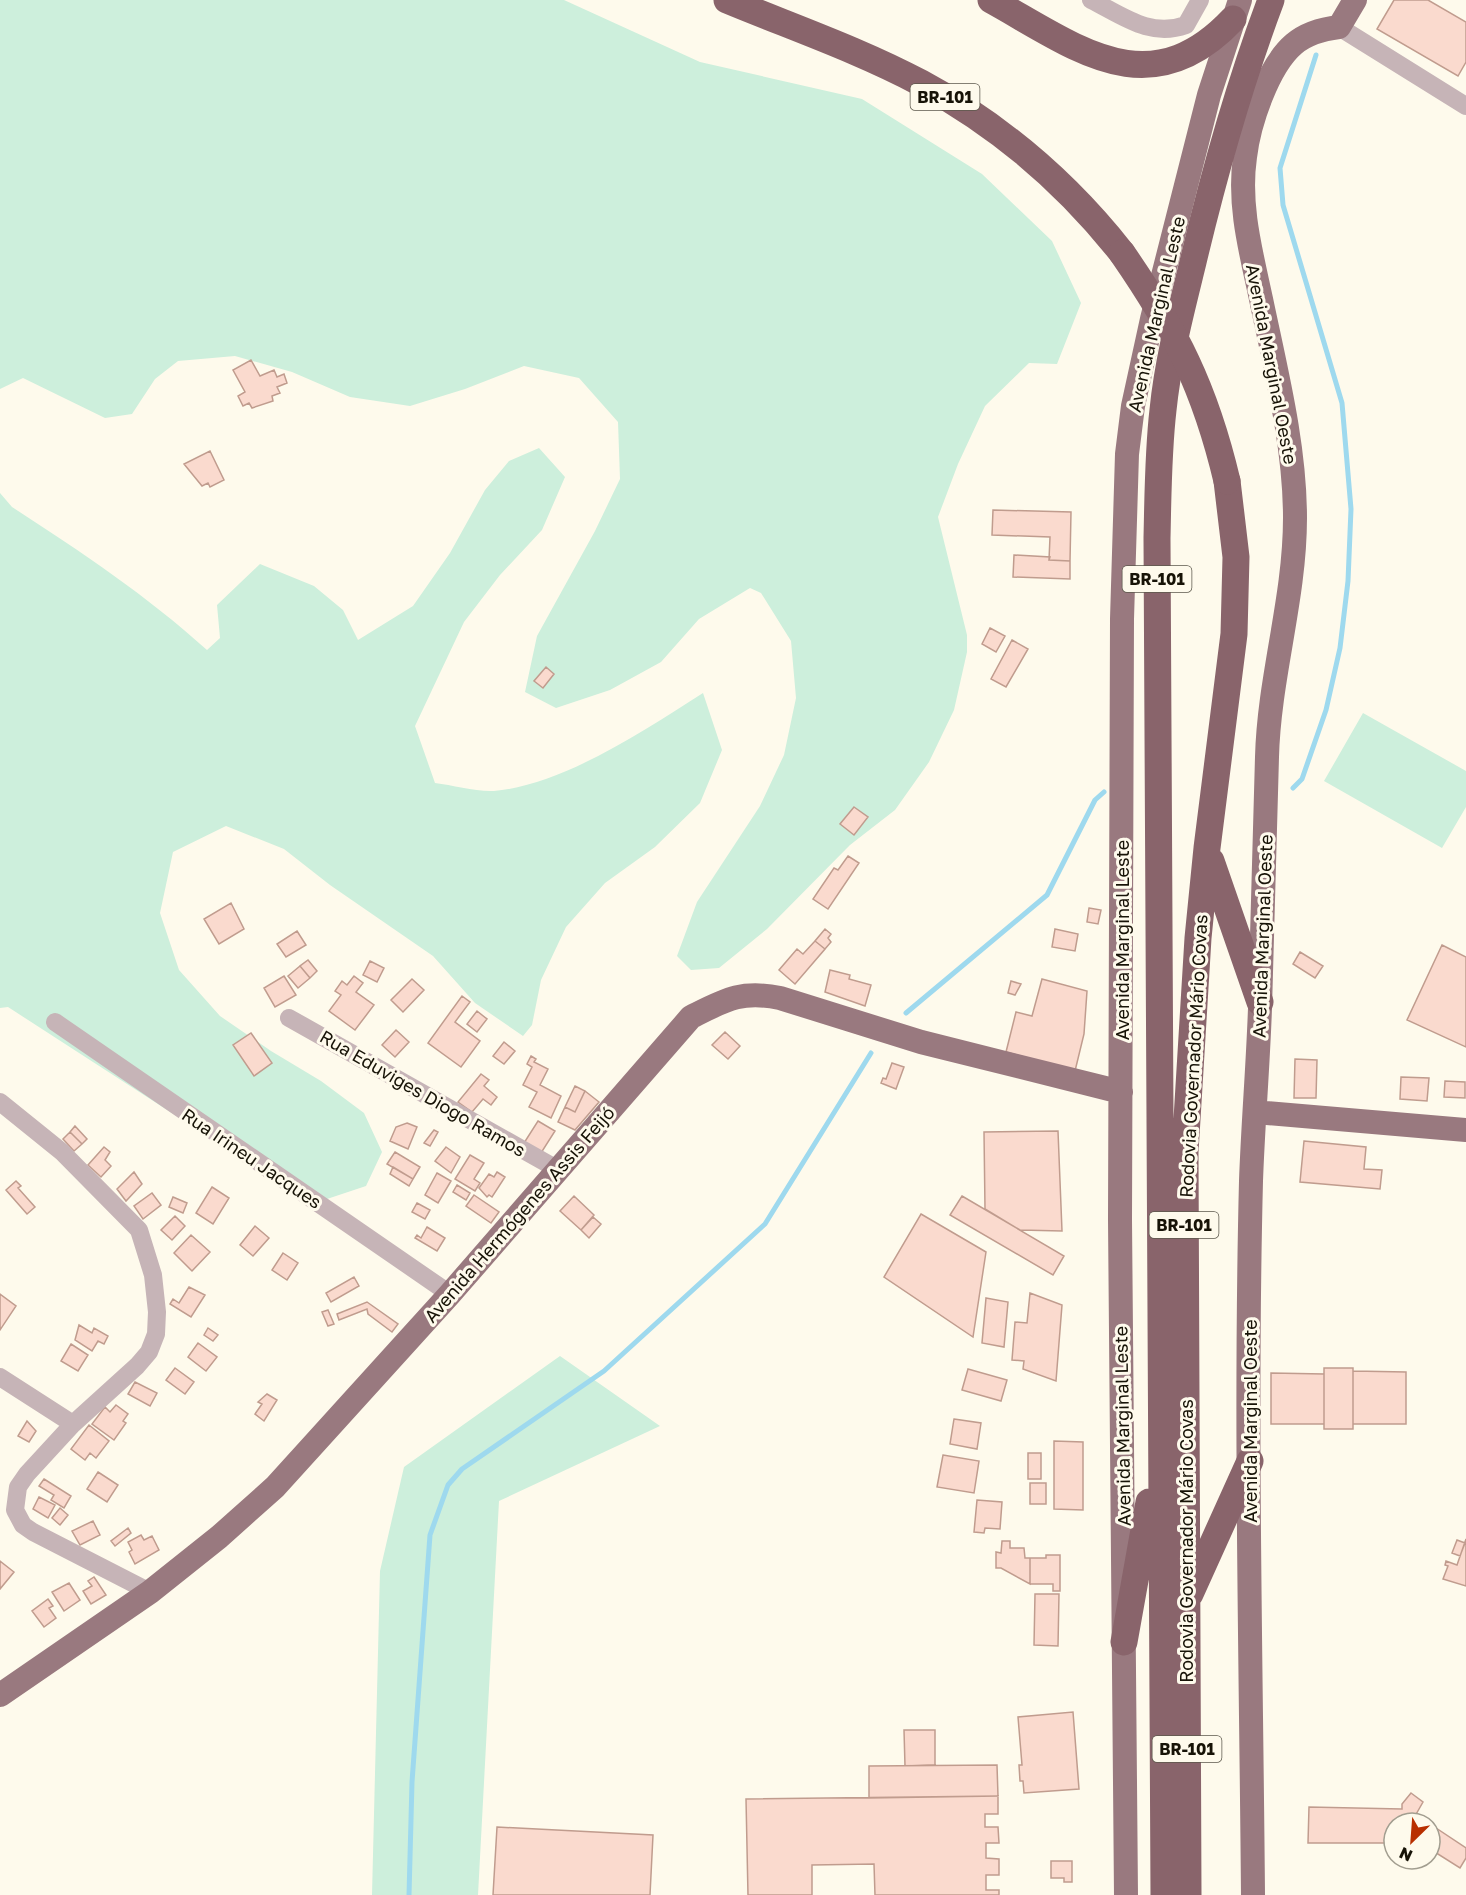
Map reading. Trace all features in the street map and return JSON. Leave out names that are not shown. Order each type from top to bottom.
[{"type":"highway","name":"Rodovia Governador Mário Covas","points":[[727,0],[876,62],[959,105],[996,129],[1054,176],[1095,219],[1122,253],[1182,347],[1201,390],[1227,481],[1236,557],[1234,634],[1206,848],[1185,1152],[1188,1895]]},
{"type":"highway","points":[[991,0],[1100,59],[1135,65],[1161,64],[1186,55],[1216,36],[1236,10]]},
{"type":"highway","name":"Rodovia Governador Mário Covas","points":[[1164,1895],[1157,538],[1163,411],[1178,325],[1222,146],[1254,45],[1272,0]]},
{"type":"highway","points":[[1206,848],[1260,1002]]},
{"type":"highway","points":[[1124,1642],[1161,1439]]},
{"type":"highway","points":[[1186,1603],[1250,1461]]},
{"type":"main road","points":[[1339,27],[1355,0]]},
{"type":"main road","name":"Avenida Marginal Leste","points":[[1126,1895],[1122,619],[1127,454],[1144,351],[1206,106],[1236,10]]},
{"type":"main road","name":"Avenida Marginal Oeste","points":[[1253,1895],[1251,1186],[1260,1002],[1267,749],[1293,565],[1295,516],[1292,462],[1247,237],[1242,182],[1246,149],[1260,103],[1279,61],[1297,41],[1318,30],[1339,27]]},
{"type":"main road","name":"Avenida Hermógenes Assis Feijó","points":[[0,1695],[150,1592],[219,1537],[275,1487],[332,1427],[450,1294],[691,1017],[735,996],[758,993],[921,1042],[1122,1092]]},
{"type":"main road","points":[[1255,1112],[1466,1130]]},
{"type":"street","points":[[1091,0],[1154,30],[1169,31],[1186,24],[1200,0]]},
{"type":"street","points":[[1339,27],[1466,105]]},
{"type":"street","name":"Rua Eduviges Diogo Ramos","points":[[289,1018],[557,1169]]},
{"type":"street","name":"Rua Irineu Jacques","points":[[55,1022],[450,1294]]},
{"type":"street","points":[[0,1102],[62,1152],[139,1230],[150,1263],[157,1312],[156,1334],[149,1352],[137,1366],[73,1424],[27,1474],[18,1487],[15,1510],[23,1525],[33,1532],[150,1592]]},
{"type":"street","points":[[0,1377],[73,1424]]},
{"type":"green space","points":[[0,0],[564,0],[700,62],[862,99],[982,174],[1052,241],[1081,303],[1057,364],[1029,363],[985,406],[958,464],[938,517],[967,635],[967,652],[954,710],[929,762],[895,810],[850,845],[767,929],[719,968],[691,970],[677,956],[697,902],[760,806],[784,755],[796,698],[791,641],[761,593],[750,588],[699,619],[661,662],[610,690],[556,708],[525,692],[537,636],[595,531],[620,479],[618,422],[579,378],[524,366],[465,389],[410,406],[350,397],[292,372],[235,356],[178,361],[155,379],[132,414],[105,418],[23,378],[0,389]]},
{"type":"green space","points":[[539,448],[565,477],[542,530],[500,575],[464,622],[415,726],[435,783],[494,791],[520,787],[548,778],[603,754],[703,693],[722,750],[700,803],[655,847],[605,883],[566,927],[541,980],[532,1025],[523,1036],[475,1003],[433,956],[330,885],[284,849],[226,826],[173,852],[160,913],[179,970],[220,1016],[271,1051],[321,1081],[364,1113],[382,1152],[366,1186],[318,1202],[269,1176],[8,1007],[0,1008],[0,493],[12,507],[136,592],[207,650],[220,638],[217,605],[260,564],[314,586],[343,610],[358,640],[413,606],[450,553],[485,490],[509,461]]},
{"type":"green space","points":[[1363,713],[1466,771],[1466,807],[1442,848],[1324,781]]},
{"type":"green space","points":[[560,1356],[660,1426],[499,1501],[478,1895],[372,1895],[380,1571],[404,1467]]},
{"type":"building","points":[[1394,0],[1428,0],[1466,22],[1466,62],[1458,76],[1377,29]]},
{"type":"building","points":[[251,360],[260,376],[274,370],[277,377],[284,374],[287,383],[277,387],[280,393],[272,396],[273,401],[252,408],[249,403],[243,406],[238,396],[245,392],[233,370]]},
{"type":"building","points":[[210,451],[224,480],[210,487],[208,483],[202,486],[184,464]]},
{"type":"building","points":[[993,510],[1071,512],[1070,561],[1049,560],[1050,537],[992,535]]},
{"type":"building","points":[[1014,555],[1050,557],[1049,560],[1070,561],[1070,579],[1013,577]]},
{"type":"building","points":[[990,628],[1005,636],[996,652],[982,644]]},
{"type":"building","points":[[1012,640],[1028,649],[1006,687],[991,679]]},
{"type":"building","points":[[546,667],[554,674],[543,688],[534,681]]},
{"type":"building","points":[[854,807],[868,817],[854,835],[840,824]]},
{"type":"building","points":[[848,856],[859,863],[828,909],[813,899],[834,868],[838,870]]},
{"type":"building","points":[[231,903],[244,929],[219,944],[204,919]]},
{"type":"building","points":[[1089,908],[1101,910],[1098,924],[1087,922]]},
{"type":"building","points":[[825,929],[831,934],[828,938],[831,942],[825,949],[815,941]]},
{"type":"building","points":[[1055,929],[1078,934],[1075,951],[1052,947]]},
{"type":"building","points":[[297,931],[306,945],[286,957],[277,944]]},
{"type":"building","points":[[815,941],[825,949],[795,984],[779,970],[797,949],[803,954]]},
{"type":"building","points":[[1442,945],[1466,957],[1466,1047],[1407,1020]]},
{"type":"building","points":[[1300,952],[1323,966],[1315,978],[1293,964]]},
{"type":"building","points":[[308,960],[317,971],[310,978],[300,966]]},
{"type":"building","points":[[370,961],[384,968],[377,982],[363,975]]},
{"type":"building","points":[[300,966],[310,978],[298,988],[288,976]]},
{"type":"building","points":[[830,970],[850,975],[849,979],[871,985],[865,1006],[825,992]]},
{"type":"building","points":[[284,976],[296,995],[275,1007],[264,988]]},
{"type":"building","points":[[354,976],[363,983],[356,992],[374,1005],[355,1030],[329,1011],[341,995],[335,991],[342,981],[347,985]]},
{"type":"building","points":[[412,979],[424,990],[403,1012],[391,1000]]},
{"type":"building","points":[[1042,979],[1087,991],[1084,1034],[1075,1071],[1006,1052],[1016,1012],[1032,1016]]},
{"type":"building","points":[[1011,981],[1021,984],[1015,995],[1008,993]]},
{"type":"building","points":[[462,996],[470,1002],[455,1022],[480,1041],[461,1067],[428,1043]]},
{"type":"building","points":[[477,1011],[487,1019],[477,1032],[467,1024]]},
{"type":"building","points":[[396,1030],[409,1042],[395,1057],[382,1045]]},
{"type":"building","points":[[725,1032],[740,1046],[728,1059],[712,1045]]},
{"type":"building","points":[[251,1033],[272,1063],[254,1076],[233,1045]]},
{"type":"building","points":[[504,1042],[515,1051],[504,1064],[493,1056]]},
{"type":"building","points":[[531,1056],[536,1059],[534,1062],[548,1069],[540,1085],[561,1096],[551,1118],[529,1107],[537,1092],[523,1085],[532,1067],[527,1064]]},
{"type":"building","points":[[1295,1059],[1317,1060],[1316,1098],[1294,1098]]},
{"type":"building","points":[[892,1063],[904,1067],[896,1089],[881,1083],[883,1078],[886,1079]]},
{"type":"building","points":[[481,1074],[489,1080],[484,1086],[497,1097],[491,1105],[483,1099],[472,1112],[458,1102]]},
{"type":"building","points":[[1401,1077],[1429,1078],[1427,1101],[1400,1099]]},
{"type":"building","points":[[1445,1081],[1465,1082],[1465,1098],[1444,1097]]},
{"type":"building","points":[[575,1086],[585,1091],[575,1112],[565,1107]]},
{"type":"building","points":[[585,1091],[599,1102],[575,1130],[558,1122],[565,1107],[575,1112]]},
{"type":"building","points":[[538,1121],[555,1131],[541,1153],[524,1143]]},
{"type":"building","points":[[407,1123],[417,1127],[408,1149],[390,1141],[396,1127]]},
{"type":"building","points":[[75,1126],[87,1139],[82,1144],[70,1132]]},
{"type":"building","points":[[434,1130],[438,1132],[430,1146],[424,1143]]},
{"type":"building","points":[[1058,1131],[1062,1231],[1020,1230],[985,1209],[984,1132]]},
{"type":"building","points":[[70,1132],[82,1144],[74,1151],[63,1139]]},
{"type":"building","points":[[1304,1141],[1366,1147],[1364,1169],[1382,1170],[1380,1189],[1300,1182]]},
{"type":"building","points":[[104,1147],[110,1152],[105,1160],[111,1166],[101,1177],[88,1165]]},
{"type":"building","points":[[446,1147],[460,1157],[451,1173],[435,1161]]},
{"type":"building","points":[[395,1152],[420,1167],[413,1179],[387,1164]]},
{"type":"building","points":[[470,1155],[484,1163],[474,1179],[480,1183],[475,1191],[455,1179]]},
{"type":"building","points":[[393,1167],[413,1179],[409,1186],[390,1174]]},
{"type":"building","points":[[134,1172],[142,1184],[126,1201],[117,1189]]},
{"type":"building","points":[[497,1172],[505,1177],[492,1197],[489,1195],[487,1197],[479,1188],[489,1174],[494,1177]]},
{"type":"building","points":[[437,1173],[451,1181],[438,1203],[425,1195]]},
{"type":"building","points":[[16,1181],[21,1186],[18,1188],[35,1207],[27,1214],[6,1190]]},
{"type":"building","points":[[457,1185],[470,1193],[466,1200],[453,1192]]},
{"type":"building","points":[[212,1187],[229,1198],[213,1224],[196,1213]]},
{"type":"building","points":[[152,1193],[161,1205],[143,1219],[134,1206]]},
{"type":"building","points":[[474,1195],[499,1212],[491,1223],[466,1206]]},
{"type":"building","points":[[574,1196],[594,1215],[581,1230],[560,1211]]},
{"type":"building","points":[[962,1196],[1064,1256],[1053,1275],[950,1215]]},
{"type":"building","points":[[173,1197],[187,1203],[183,1213],[169,1207]]},
{"type":"building","points":[[417,1203],[430,1210],[425,1219],[412,1212]]},
{"type":"building","points":[[921,1214],[986,1252],[973,1337],[884,1277]]},
{"type":"building","points":[[175,1216],[185,1226],[172,1240],[161,1230]]},
{"type":"building","points":[[593,1217],[601,1224],[589,1238],[581,1230]]},
{"type":"building","points":[[255,1226],[269,1238],[253,1256],[240,1245]]},
{"type":"building","points":[[427,1227],[445,1238],[437,1251],[415,1238],[417,1235],[421,1238]]},
{"type":"building","points":[[191,1235],[210,1252],[192,1271],[174,1253]]},
{"type":"building","points":[[283,1253],[298,1263],[287,1280],[272,1270]]},
{"type":"building","points":[[354,1277],[359,1286],[331,1302],[326,1293]]},
{"type":"building","points":[[189,1287],[205,1295],[191,1317],[170,1304],[173,1299],[179,1303]]},
{"type":"building","points":[[1030,1293],[1062,1305],[1056,1381],[1023,1369],[1024,1361],[1012,1360],[1015,1322],[1027,1323]]},
{"type":"building","points":[[0,1294],[16,1306],[0,1330]]},
{"type":"building","points":[[986,1298],[1008,1302],[1004,1347],[982,1343]]},
{"type":"building","points":[[367,1302],[398,1324],[392,1332],[368,1314],[367,1309],[339,1320],[337,1314]]},
{"type":"building","points":[[328,1310],[334,1324],[328,1326],[322,1312]]},
{"type":"building","points":[[79,1325],[92,1333],[94,1328],[108,1336],[104,1344],[98,1341],[92,1351],[75,1340]]},
{"type":"building","points":[[208,1328],[218,1335],[213,1341],[204,1335]]},
{"type":"building","points":[[198,1343],[217,1357],[206,1371],[188,1357]]},
{"type":"building","points":[[71,1344],[88,1355],[78,1371],[61,1361]]},
{"type":"building","points":[[175,1368],[194,1382],[185,1394],[166,1380]]},
{"type":"building","points":[[1324,1368],[1353,1368],[1353,1429],[1324,1429]]},
{"type":"building","points":[[968,1369],[1007,1380],[1001,1401],[962,1390]]},
{"type":"building","points":[[1353,1371],[1406,1372],[1406,1424],[1353,1424]]},
{"type":"building","points":[[1271,1373],[1324,1374],[1324,1424],[1271,1424]]},
{"type":"building","points":[[135,1382],[157,1393],[150,1406],[128,1394]]},
{"type":"building","points":[[267,1394],[277,1400],[264,1421],[255,1414],[262,1404],[258,1402]]},
{"type":"building","points":[[116,1405],[128,1414],[123,1421],[126,1423],[114,1440],[92,1424],[105,1407],[110,1412]]},
{"type":"building","points":[[954,1419],[981,1423],[977,1449],[950,1444]]},
{"type":"building","points":[[27,1421],[36,1431],[29,1442],[18,1436]]},
{"type":"building","points":[[89,1425],[109,1441],[96,1458],[90,1453],[85,1460],[71,1449]]},
{"type":"building","points":[[1054,1441],[1083,1442],[1083,1510],[1054,1509]]},
{"type":"building","points":[[1028,1453],[1041,1453],[1041,1479],[1028,1479]]},
{"type":"building","points":[[943,1455],[979,1461],[974,1493],[937,1487]]},
{"type":"building","points":[[98,1472],[118,1485],[107,1502],[87,1489]]},
{"type":"building","points":[[44,1479],[71,1496],[64,1508],[51,1500],[54,1495],[39,1486]]},
{"type":"building","points":[[1030,1483],[1046,1483],[1046,1504],[1030,1504]]},
{"type":"building","points":[[39,1497],[55,1505],[48,1518],[33,1509]]},
{"type":"building","points":[[977,1500],[1002,1502],[1000,1529],[985,1528],[984,1533],[974,1532]]},
{"type":"building","points":[[60,1508],[68,1515],[60,1525],[52,1518]]},
{"type":"building","points":[[93,1521],[100,1535],[80,1545],[72,1531]]},
{"type":"building","points":[[128,1528],[131,1533],[115,1546],[111,1541]]},
{"type":"building","points":[[141,1535],[144,1540],[152,1536],[159,1550],[135,1564],[129,1552],[132,1550],[128,1542]]},
{"type":"building","points":[[1466,1539],[1466,1586],[1443,1579],[1448,1566],[1445,1565],[1446,1561],[1457,1565]]},
{"type":"building","points":[[1457,1540],[1465,1543],[1460,1556],[1452,1553]]},
{"type":"building","points":[[1002,1541],[1010,1541],[1010,1548],[1024,1548],[1025,1558],[1030,1558],[1030,1584],[1001,1568],[996,1568],[996,1552],[1001,1553]]},
{"type":"building","points":[[1046,1555],[1060,1555],[1060,1591],[1053,1591],[1053,1584],[1030,1584],[1030,1558],[1046,1558]]},
{"type":"building","points":[[0,1561],[14,1572],[0,1589]]},
{"type":"building","points":[[94,1577],[106,1595],[91,1604],[83,1591],[92,1586],[88,1581]]},
{"type":"building","points":[[69,1583],[80,1600],[64,1611],[52,1592]]},
{"type":"building","points":[[1035,1594],[1059,1594],[1058,1646],[1034,1645]]},
{"type":"building","points":[[48,1599],[53,1606],[49,1608],[56,1618],[44,1627],[32,1611]]},
{"type":"building","points":[[1073,1712],[1079,1789],[1024,1793],[1023,1781],[1020,1781],[1019,1765],[1022,1765],[1018,1717]]},
{"type":"building","points":[[904,1730],[935,1730],[935,1765],[905,1766]]},
{"type":"building","points":[[997,1765],[998,1796],[869,1798],[869,1766]]},
{"type":"building","points":[[1411,1793],[1423,1802],[1418,1811],[1382,1811],[1382,1843],[1308,1843],[1309,1807],[1402,1809],[1402,1804]]},
{"type":"building","points":[[998,1796],[998,1814],[985,1814],[985,1827],[998,1827],[999,1843],[986,1843],[986,1858],[999,1859],[999,1875],[986,1875],[986,1890],[999,1890],[999,1895],[875,1895],[874,1864],[812,1865],[812,1895],[748,1895],[746,1799]]},
{"type":"building","points":[[497,1827],[653,1835],[650,1895],[493,1895]]},
{"type":"building","points":[[1442,1832],[1466,1848],[1466,1858],[1460,1868],[1442,1857]]},
{"type":"building","points":[[1051,1861],[1072,1861],[1072,1882],[1064,1882],[1064,1878],[1051,1878]]},
{"type":"waterway","points":[[1293,788],[1302,779],[1326,710],[1340,648],[1348,581],[1351,509],[1342,403],[1283,205],[1280,168],[1316,55]]},
{"type":"waterway","points":[[906,1013],[1047,895],[1095,800],[1104,792]]},
{"type":"waterway","points":[[409,1895],[412,1782],[430,1535],[448,1485],[462,1469],[604,1371],[765,1224],[871,1053]]}]
